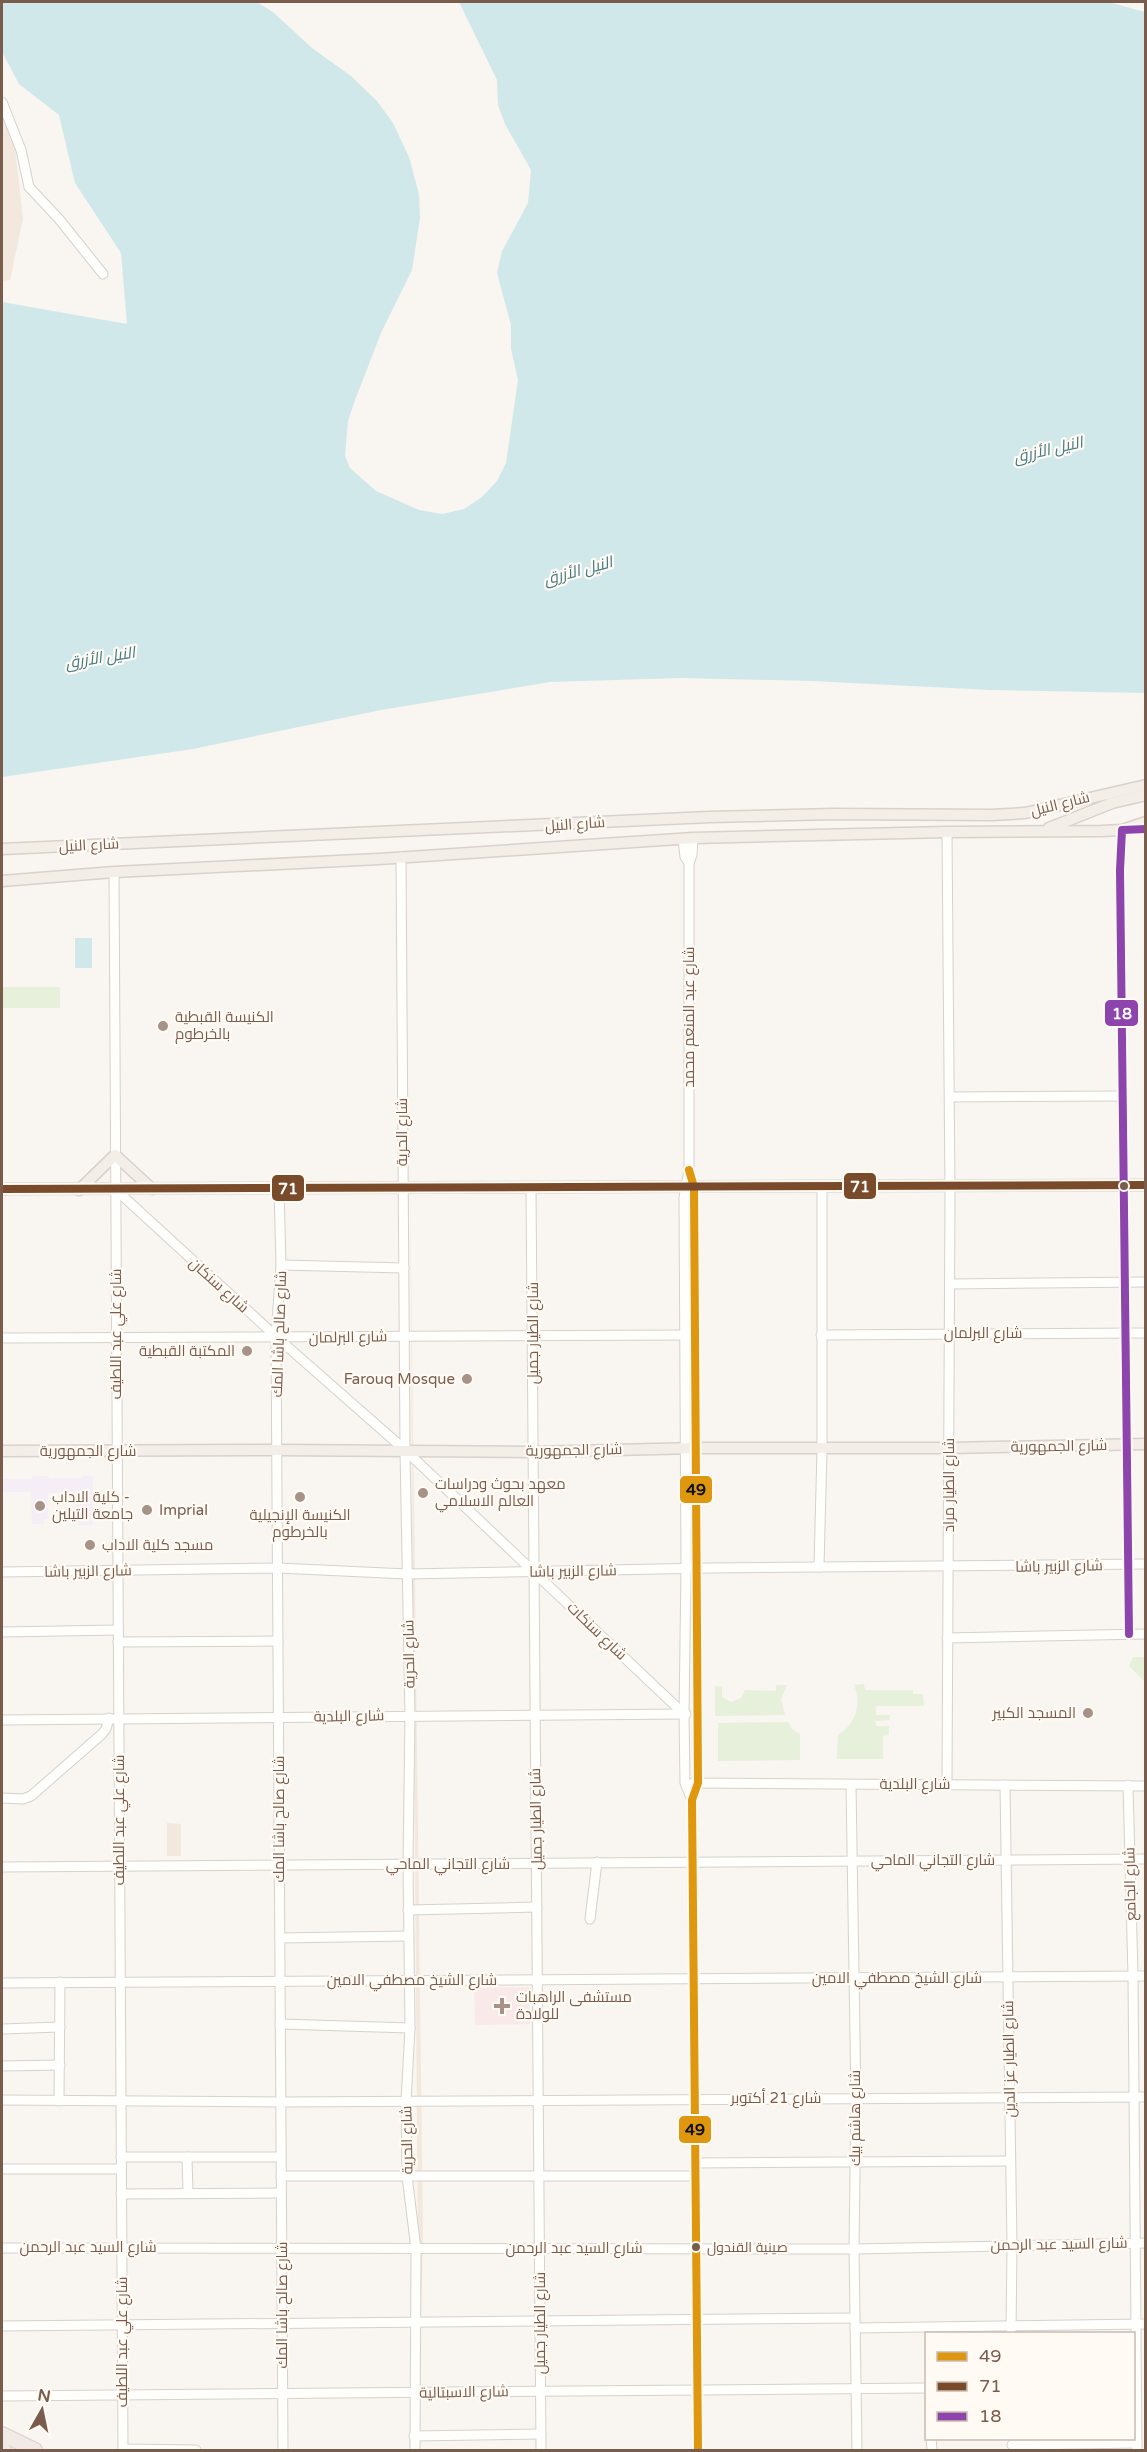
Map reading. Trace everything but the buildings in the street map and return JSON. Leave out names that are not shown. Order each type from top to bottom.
[{"type":"highway","points":[[2,2434],[35,2451]]},
{"type":"main road","name":"شارع النيل","points":[[2,849],[806,814],[992,815],[1025,813],[1146,785]]},
{"type":"main road","points":[[1041,831],[1112,803],[1146,795]]},
{"type":"main road","points":[[800,835],[811,826],[811,818],[806,814]]},
{"type":"main road","name":"شارع النيل","points":[[2,881],[114,872],[401,857],[688,838],[1122,830],[1146,822]]},
{"type":"main road","points":[[79,1190],[115,1155],[152,1189]]},
{"type":"main road","points":[[2,1189],[1146,1185]]},
{"type":"main road","name":"شارع الجمهورية","points":[[2,1451],[532,1452],[691,1448],[949,1448],[1146,1444]]},
{"type":"street","points":[[2,102],[21,150],[29,187],[59,219],[103,274]]},
{"type":"street","points":[[1129,1634],[1120,870],[1122,830],[1146,828]]},
{"type":"street","name":"شارع الطيار مراد","points":[[947,832],[950,1097],[947,1784]]},
{"type":"street","name":"شارع عبد المنعم محمد","points":[[688,838],[685,856],[688,863],[689,1187],[684,1335],[697,1568],[698,1635],[698,1783],[692,1800],[698,2451]]},
{"type":"street","name":"شارع الحرية","points":[[401,857],[405,1450],[410,1716],[408,1864],[410,2028],[406,2102],[407,2176],[416,2249],[415,2451]]},
{"type":"street","name":"شارع علي عبد اللطيف","points":[[114,872],[118,1570],[118,1642],[114,1717],[119,1866],[123,2450]]},
{"type":"street","points":[[950,1097],[1122,1096]]},
{"type":"street","name":"شارع عبد المنعم محمد","points":[[689,1187],[695,1335],[686,1568],[684,1714],[685,1783],[692,1800]]},
{"type":"street","points":[[819,1567],[822,1449],[822,1187]]},
{"type":"street","name":"شارع الطيار جميل","points":[[531,1188],[537,2101],[542,2451]]},
{"type":"street","name":"شارع سنكان","points":[[116,1189],[276,1337],[405,1450]]},
{"type":"street","name":"شارع صالح باشا المك","points":[[279,1189],[281,1265],[276,1337],[283,2451]]},
{"type":"street","points":[[281,1265],[404,1268]]},
{"type":"street","points":[[950,1284],[1146,1282]]},
{"type":"street","name":"شارع البرلمان","points":[[821,1335],[1146,1333]]},
{"type":"street","name":"شارع البرلمان","points":[[2,1338],[695,1335]]},
{"type":"street","name":"شارع سنكات","points":[[405,1450],[684,1714]]},
{"type":"street","name":"شارع الزبير باشا","points":[[2,1572],[278,1568],[407,1574],[686,1568],[949,1568],[1146,1564]]},
{"type":"street","points":[[2,1632],[118,1630]]},
{"type":"street","points":[[947,1638],[1146,1634]]},
{"type":"street","points":[[686,1635],[698,1635]]},
{"type":"street","points":[[118,1642],[278,1641]]},
{"type":"street","name":"شارع البلدية","points":[[2,1720],[114,1717],[697,1714]]},
{"type":"street","points":[[2,1798],[23,1799],[31,1796],[102,1734],[114,1717]]},
{"type":"street","name":"شارع البلدية","points":[[685,1783],[1146,1786]]},
{"type":"street","name":"شارع هاشم بيك","points":[[851,1785],[856,2098],[854,2323],[857,2451]]},
{"type":"street","name":"شارع الطيار عز الدين","points":[[1005,1785],[1012,2245],[1011,2329]]},
{"type":"street","name":"شارع الجامع","points":[[1128,1785],[1133,1977],[1133,2098],[1140,2243],[1141,2324],[1137,2447]]},
{"type":"street","name":"شارع التجاني الماحي","points":[[2,1867],[1146,1859]]},
{"type":"street","points":[[590,1918],[597,1862]]},
{"type":"street","points":[[408,1910],[537,1907]]},
{"type":"street","points":[[280,1938],[409,1936]]},
{"type":"street","name":"شارع الشيخ مصطفي الامين","points":[[2,1983],[1146,1976]]},
{"type":"street","points":[[59,2101],[60,1982]]},
{"type":"street","points":[[280,2024],[410,2028]]},
{"type":"street","points":[[2,2029],[60,2027]]},
{"type":"street","points":[[2,2066],[60,2065]]},
{"type":"street","name":"شارع 21 أكتوبر","points":[[2,2100],[406,2102],[694,2098],[1146,2097]]},
{"type":"street","points":[[121,2157],[281,2157]]},
{"type":"street","points":[[187,2157],[188,2193]]},
{"type":"street","points":[[695,2163],[1010,2161]]},
{"type":"street","points":[[2,2169],[121,2169]]},
{"type":"street","points":[[281,2176],[501,2174],[695,2176]]},
{"type":"street","points":[[121,2194],[281,2193]]},
{"type":"street","name":"شارع السيد عبد الرحمن","points":[[2,2248],[854,2248],[1140,2243]]},
{"type":"street","points":[[2,2326],[122,2323],[414,2324],[696,2319],[1011,2329],[1141,2324]]},
{"type":"street","name":"شارع الاسبتالية","points":[[2,2396],[925,2388]]},
{"type":"street","points":[[414,2436],[541,2434]]},
{"type":"street","points":[[1012,2445],[1137,2447]]},
{"type":"street","points":[[123,2450],[196,2451]]},
{"type":"shaded area","points":[[2,101],[12,121],[23,219],[10,280],[2,281]]},
{"type":"shaded area","points":[[410,1182],[423,2237],[419,2387]]},
{"type":"shaded area","name":"كلية الاداب - جامعة التيلين","points":[[33,1476],[82,1478],[82,1476],[93,1476],[93,1525],[77,1525],[76,1493],[48,1493],[48,1519],[44,1519],[44,1524],[32,1524],[31,1492],[3,1492],[2,1523],[2,1479],[32,1479]]},
{"type":"shaded area","points":[[167,1823],[181,1824],[181,1856],[167,1856]]},
{"type":"shaded area","name":"مستشفى الراهبات للولادة","points":[[529,1987],[530,2024],[475,2025],[474,1988]]},
{"type":"green space","points":[[2,987],[60,987],[60,1008],[2,1008]]},
{"type":"green space","points":[[1133,1657],[1145,1657],[1145,1682],[1129,1666]]},
{"type":"green space","points":[[864,1684],[865,1690],[913,1690],[913,1694],[923,1694],[924,1706],[876,1706],[876,1715],[890,1715],[890,1720],[875,1721],[876,1726],[889,1726],[889,1735],[883,1736],[883,1759],[837,1759],[838,1735],[849,1725],[856,1713],[857,1699],[854,1685]]},
{"type":"green space","points":[[776,1685],[787,1685],[781,1699],[785,1715],[715,1716],[715,1686],[722,1687],[722,1697],[731,1702],[741,1698],[745,1690],[776,1691]]},
{"type":"green space","points":[[788,1722],[793,1730],[800,1734],[800,1760],[718,1761],[718,1723]]},
{"type":"water","name":"النيل الأزرق","points":[[2,2],[257,2],[273,12],[312,48],[351,76],[377,101],[393,123],[409,157],[419,194],[420,218],[412,270],[381,333],[355,400],[348,421],[345,456],[350,468],[376,491],[419,510],[442,514],[464,509],[482,497],[497,481],[506,463],[518,380],[511,349],[511,325],[497,273],[502,251],[528,203],[531,170],[505,124],[498,105],[497,80],[459,2],[1108,2],[1145,12],[1145,693],[990,690],[812,681],[681,678],[550,682],[381,710],[193,749],[2,777],[2,302],[127,324],[121,253],[75,183],[59,115],[19,84],[2,52]]},
{"type":"water","points":[[75,938],[92,938],[92,968],[75,968]]},
{"type":"transit line","name":"18","points":[[1129,1634],[1120,870],[1122,830],[1146,829]]},
{"type":"transit line","name":"49","points":[[689,1170],[694,1187],[698,1783],[692,1800],[698,2450]]},
{"type":"transit line","name":"71","points":[[2,1189],[1146,1185]]},
{"type":"place","name":"الكنيسة القبطية بالخرطوم","points":[[163,1026]]},
{"type":"place","name":"المكتبة القبطية","points":[[247,1351]]},
{"type":"place","name":"Farouq Mosque","points":[[467,1379]]},
{"type":"place","name":"معهد بحوث ودراسات العالم الاسلامي","points":[[423,1493]]},
{"type":"place","name":"الكنيسة الإنجيلية بالخرطوم","points":[[300,1497]]},
{"type":"place","name":"كلية الاداب - جامعة التيلين","points":[[40,1506]]},
{"type":"place","name":"Imprial","points":[[147,1510]]},
{"type":"place","name":"مسجد كلية الاداب","points":[[90,1545]]},
{"type":"place","name":"المسجد الكبير","points":[[1088,1713]]},
{"type":"place","name":"مستشفى الراهبات للولادة","points":[[502,2006]]},
{"type":"place","name":"صينية القندول","points":[[696,2247]]}]
